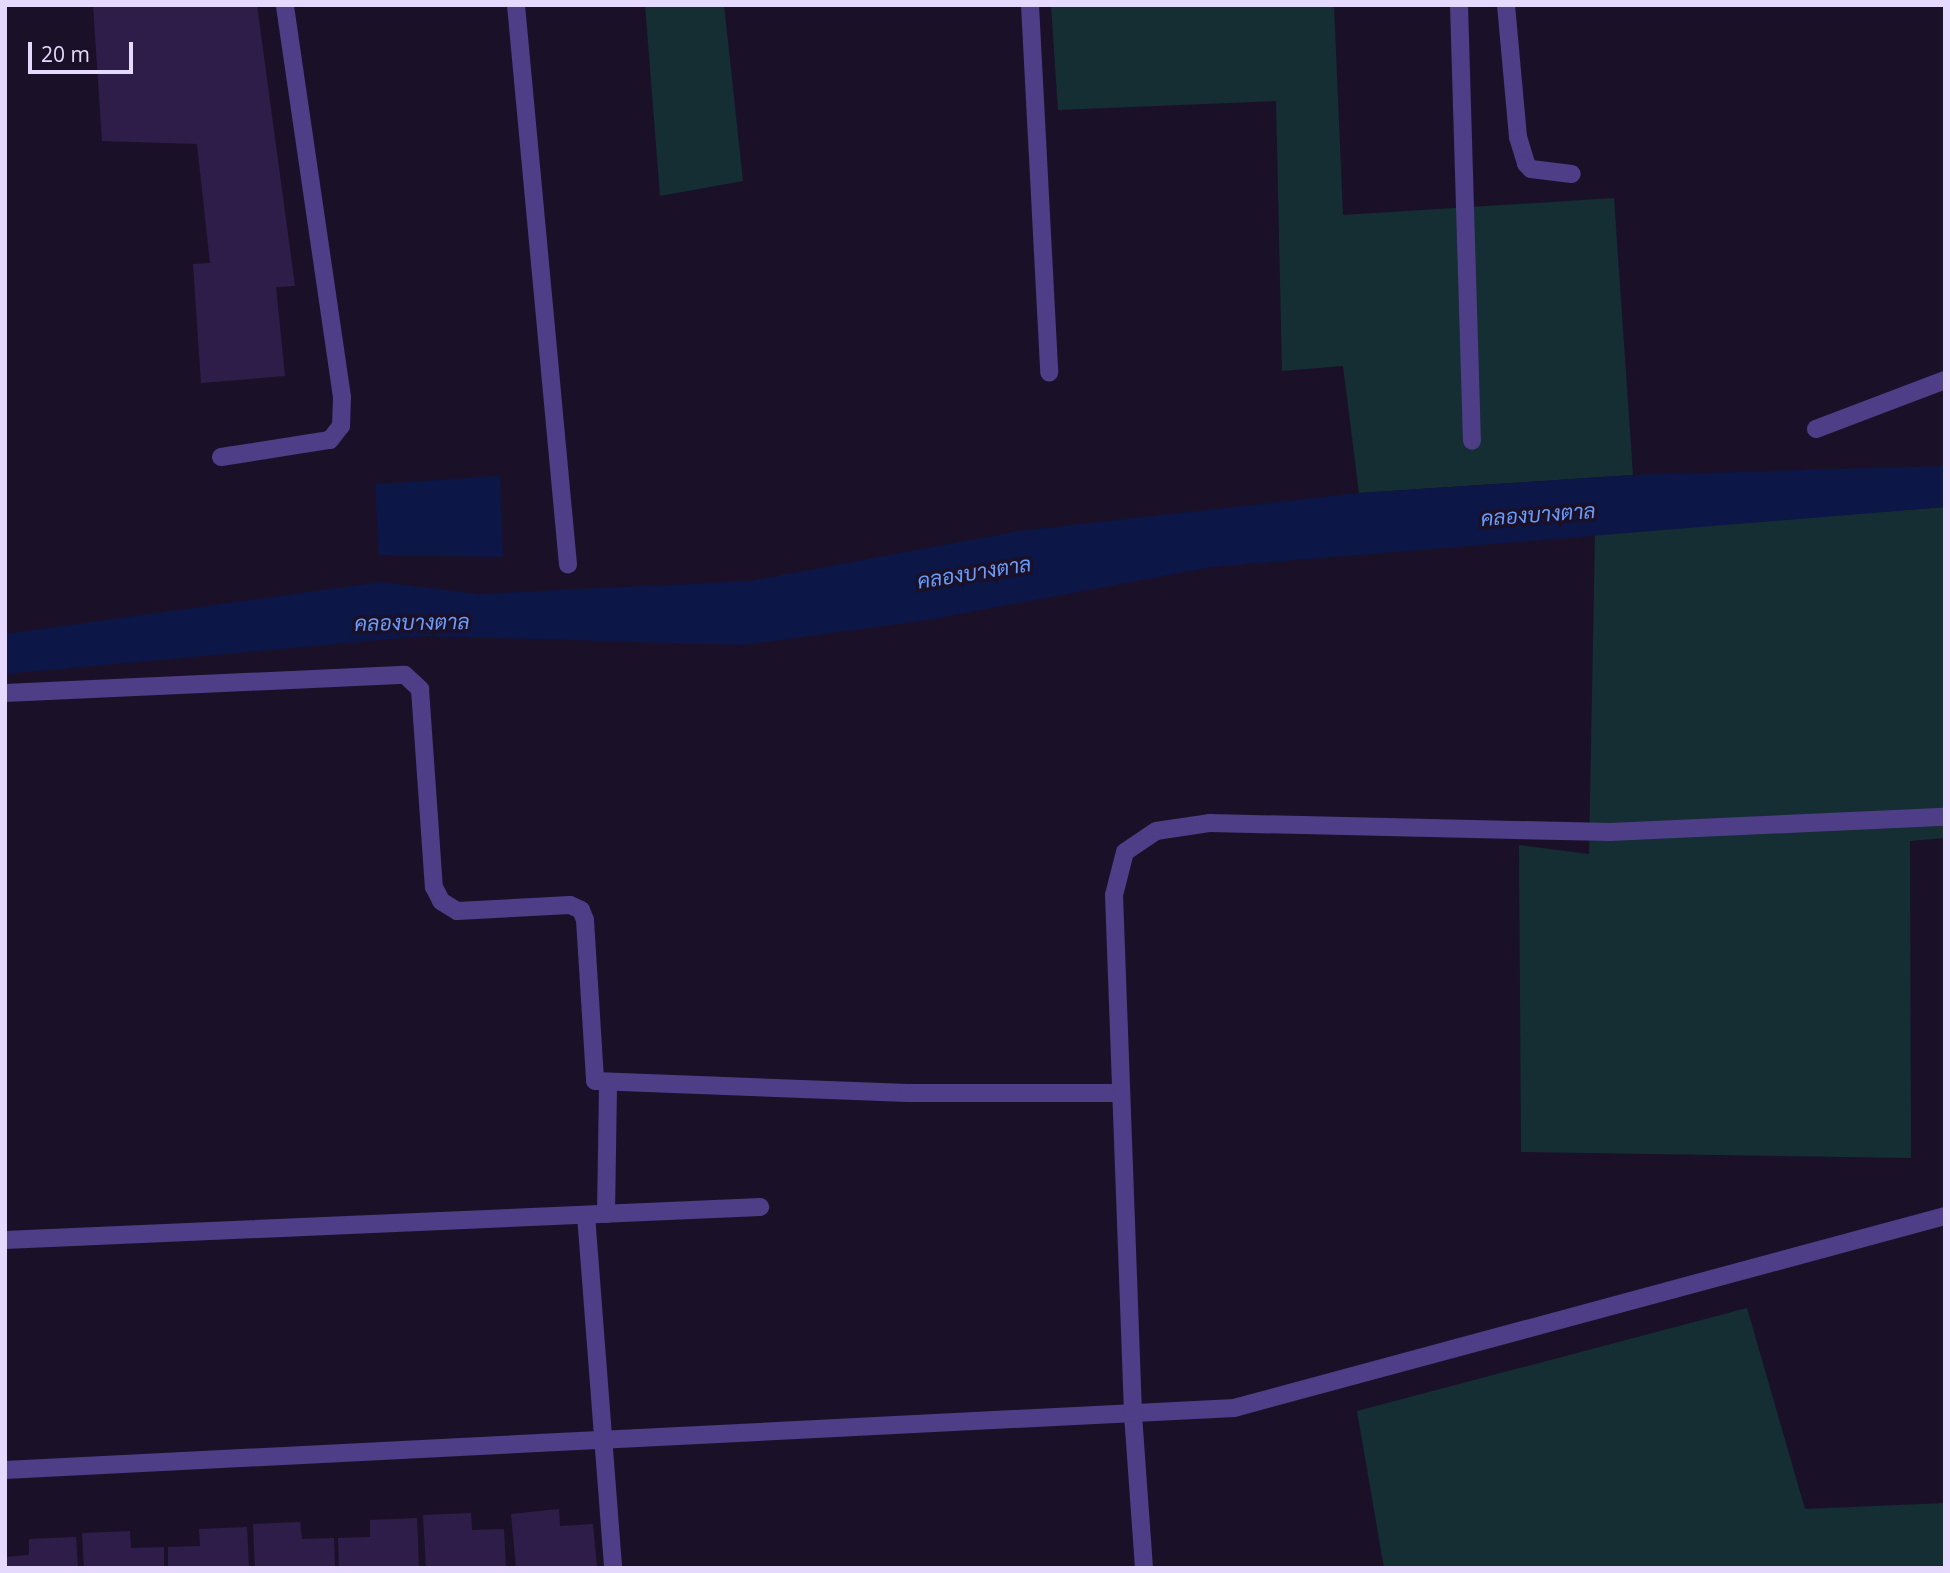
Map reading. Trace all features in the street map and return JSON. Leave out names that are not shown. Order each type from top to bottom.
[{"type":"street","points":[[221,457],[330,440],[341,426],[342,397],[285,5]]},
{"type":"street","points":[[516,5],[568,565]]},
{"type":"street","points":[[1030,5],[1049,373]]},
{"type":"street","points":[[1459,5],[1472,441]]},
{"type":"street","points":[[1506,5],[1518,137],[1526,164],[1531,169],[1572,174]]},
{"type":"street","points":[[1816,429],[1945,380]]},
{"type":"street","points":[[5,692],[405,675],[414,680],[420,689],[437,894],[457,911],[570,905],[580,910],[585,920],[594,1076],[608,1084],[908,1093],[1121,1093]]},
{"type":"street","points":[[1144,1568],[1133,1413],[1114,895],[1125,852],[1156,831],[1210,823],[1609,832],[1945,817]]},
{"type":"street","points":[[606,1214],[608,1084]]},
{"type":"street","points":[[5,1241],[760,1207]]},
{"type":"street","points":[[586,1215],[613,1568]]},
{"type":"street","points":[[5,1470],[1234,1408],[1945,1216]]},
{"type":"green space","points":[[645,5],[724,5],[743,181],[660,196]]},
{"type":"green space","points":[[1051,5],[1334,5],[1343,215],[1614,198],[1633,475],[1359,493],[1343,366],[1282,371],[1276,101],[1058,110]]},
{"type":"green space","points":[[1945,507],[1945,838],[1910,841],[1911,1158],[1521,1152],[1519,845],[1589,854],[1595,533]]},
{"type":"green space","points":[[1747,1308],[1805,1509],[1945,1503],[1945,1568],[1384,1568],[1357,1411]]},
{"type":"water","name":"คลองบางตาล","points":[[1945,466],[1945,507],[1212,567],[927,620],[743,645],[425,636],[5,674],[5,634],[381,582],[478,594],[750,581],[1019,531],[1359,493],[1633,475]]},
{"type":"water","points":[[500,476],[503,557],[379,555],[375,484]]},
{"type":"building","points":[[93,5],[257,5],[295,286],[276,287],[285,376],[201,383],[193,264],[210,263],[197,144],[102,141]]},
{"type":"building","points":[[559,1509],[560,1526],[593,1524],[597,1568],[516,1568],[511,1514]]},
{"type":"building","points":[[471,1513],[472,1530],[504,1529],[506,1568],[426,1568],[423,1515]]},
{"type":"building","points":[[417,1518],[419,1568],[339,1568],[338,1538],[370,1537],[370,1520]]},
{"type":"building","points":[[300,1522],[302,1539],[334,1538],[335,1568],[255,1568],[253,1524]]},
{"type":"building","points":[[247,1527],[249,1568],[168,1568],[168,1547],[200,1546],[199,1529]]},
{"type":"building","points":[[130,1531],[131,1548],[164,1547],[164,1568],[84,1568],[82,1533]]},
{"type":"building","points":[[76,1537],[78,1568],[5,1568],[5,1557],[29,1555],[29,1539]]}]
